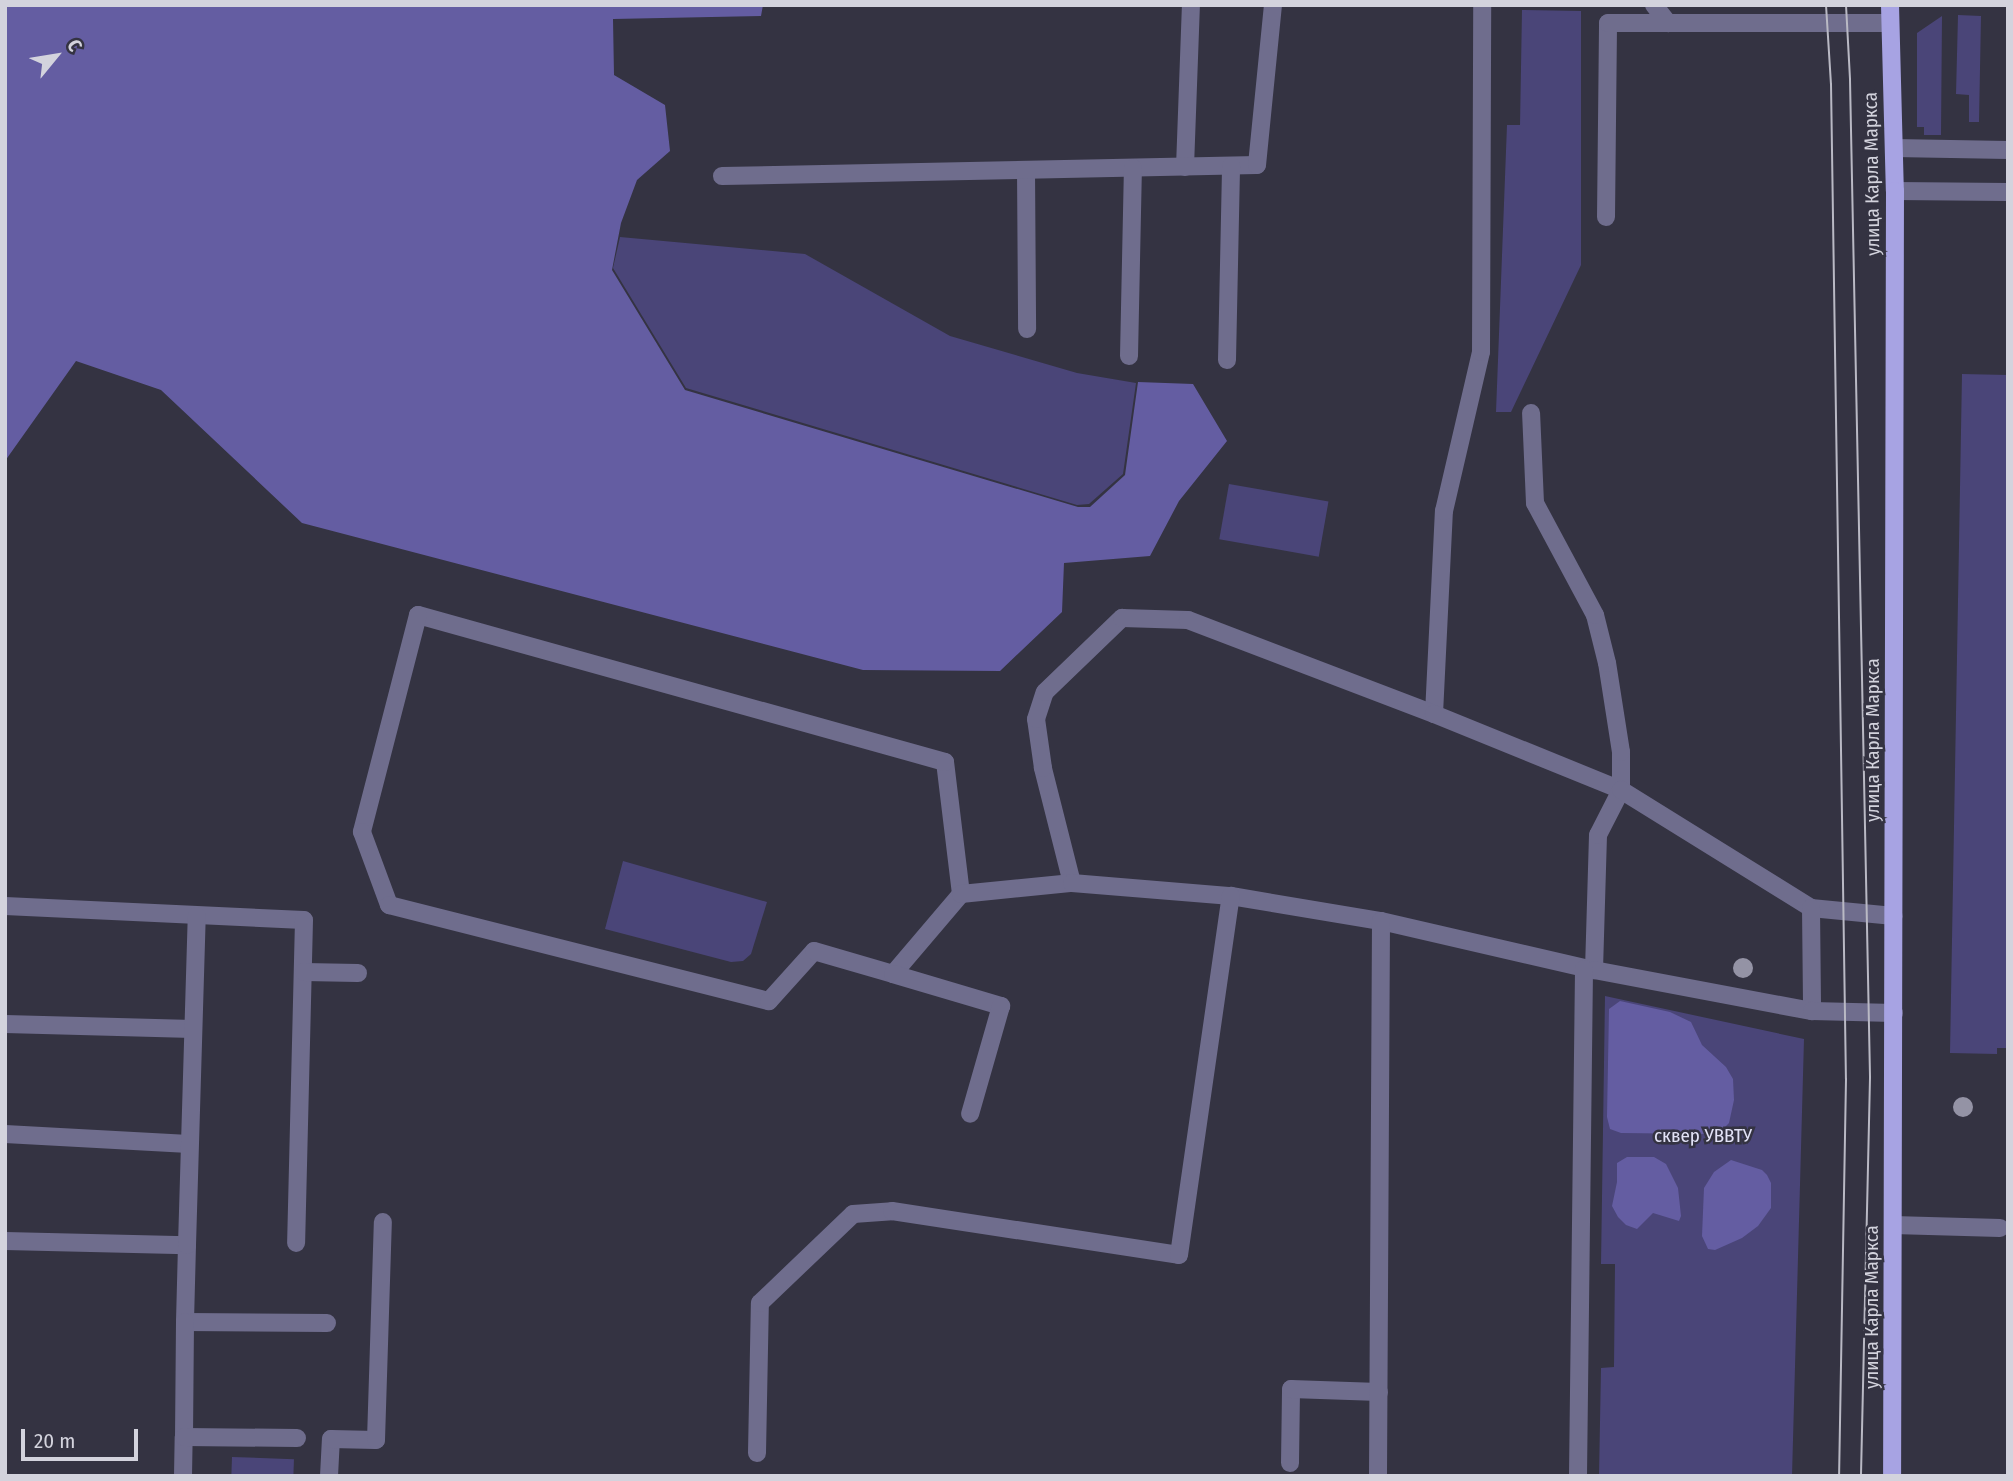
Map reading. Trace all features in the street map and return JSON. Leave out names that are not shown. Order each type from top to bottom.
[{"type":"main road","name":"улица Карла Маркса","points":[[1890,14],[1895,191],[1892,1476]]},
{"type":"lane","points":[[1185,167],[1191,5]]},
{"type":"lane","points":[[722,176],[1257,165],[1273,5]]},
{"type":"lane","points":[[1434,713],[1444,511],[1481,352],[1482,5]]},
{"type":"lane","points":[[1654,5],[1668,23]]},
{"type":"lane","points":[[1606,217],[1608,23],[1890,14]]},
{"type":"lane","points":[[1894,148],[2008,150]]},
{"type":"lane","points":[[1227,360],[1231,166]]},
{"type":"lane","points":[[1129,356],[1133,168]]},
{"type":"lane","points":[[1026,170],[1027,329]]},
{"type":"lane","points":[[1895,191],[2008,192]]},
{"type":"lane","points":[[1531,413],[1535,503],[1595,615],[1621,752],[1621,790],[1598,835],[1589,970],[1578,1476]]},
{"type":"lane","points":[[961,894],[945,762],[418,615],[362,832],[388,905],[769,1001],[814,951],[1001,1006],[970,1114]]},
{"type":"lane","points":[[1072,883],[1042,768],[1036,719],[1045,692],[1122,618],[1188,620],[1434,713],[1621,790],[1811,908],[1894,916]]},
{"type":"lane","points":[[893,974],[961,894],[1072,883],[1231,896],[1381,921],[1589,970],[1812,1011],[1894,1013]]},
{"type":"lane","points":[[757,1453],[760,1303],[853,1214],[892,1210],[1179,1255],[1231,896]]},
{"type":"lane","points":[[5,905],[304,920],[296,1242]]},
{"type":"lane","points":[[1811,908],[1812,1011]]},
{"type":"lane","points":[[183,1476],[189,1144],[197,916]]},
{"type":"lane","points":[[1378,1476],[1381,921]]},
{"type":"lane","points":[[304,972],[358,974]]},
{"type":"lane","points":[[5,1024],[193,1029]]},
{"type":"lane","points":[[5,1134],[189,1144]]},
{"type":"lane","points":[[329,1476],[331,1439],[376,1440],[383,1222]]},
{"type":"lane","points":[[1893,1225],[2000,1228]]},
{"type":"lane","points":[[5,1241],[187,1245]]},
{"type":"lane","points":[[185,1322],[327,1323]]},
{"type":"lane","points":[[1290,1463],[1291,1389],[1380,1392]]},
{"type":"lane","points":[[184,1437],[297,1438]]},
{"type":"green space","points":[[1522,10],[1581,11],[1581,265],[1511,412],[1496,412],[1507,125],[1520,125]]},
{"type":"green space","points":[[1958,15],[1981,16],[1979,122],[1969,122],[1969,95],[1956,94]]},
{"type":"green space","points":[[1942,16],[1941,135],[1924,135],[1924,127],[1917,127],[1917,33]]},
{"type":"green space","points":[[620,237],[805,254],[950,336],[1077,373],[1136,383],[1123,474],[1089,504],[1077,505],[686,388],[613,268]]},
{"type":"green space","points":[[1962,374],[2008,375],[2008,1048],[1997,1048],[1997,1054],[1950,1053]]},
{"type":"green space","points":[[1229,484],[1328,502],[1319,557],[1219,539]]},
{"type":"green space","points":[[623,861],[767,902],[751,954],[743,961],[731,962],[605,929]]},
{"type":"green space","name":"сквер УВВТУ","points":[[1605,996],[1804,1039],[1792,1476],[1599,1476],[1601,1368],[1614,1367],[1615,1264],[1601,1264]]},
{"type":"green space","points":[[232,1457],[294,1459],[293,1476],[231,1476]]},
{"type":"shaded area","points":[[5,5],[763,5],[761,16],[613,19],[614,75],[665,105],[670,151],[637,180],[621,223],[612,270],[685,390],[1078,507],[1090,507],[1125,475],[1138,382],[1193,384],[1227,441],[1179,501],[1150,556],[1064,563],[1062,612],[1000,671],[863,670],[302,523],[161,390],[76,361],[5,461]]},
{"type":"shaded area","points":[[1620,1001],[1670,1012],[1691,1022],[1702,1045],[1726,1067],[1733,1079],[1734,1100],[1729,1123],[1724,1128],[1708,1134],[1621,1133],[1610,1129],[1607,1117],[1609,1009]]},
{"type":"shaded area","points":[[1627,1157],[1654,1157],[1666,1164],[1678,1188],[1681,1216],[1679,1221],[1653,1213],[1637,1229],[1626,1225],[1618,1217],[1612,1206],[1617,1182],[1617,1163]]},
{"type":"shaded area","points":[[1731,1160],[1762,1170],[1767,1175],[1771,1183],[1771,1208],[1758,1226],[1742,1238],[1715,1250],[1708,1249],[1702,1236],[1704,1188],[1714,1172]]},
{"type":"tram line","points":[[1826,5],[1831,84],[1846,1079],[1839,1476]]},
{"type":"tram line","points":[[1846,5],[1850,80],[1870,1078],[1861,1476]]}]
